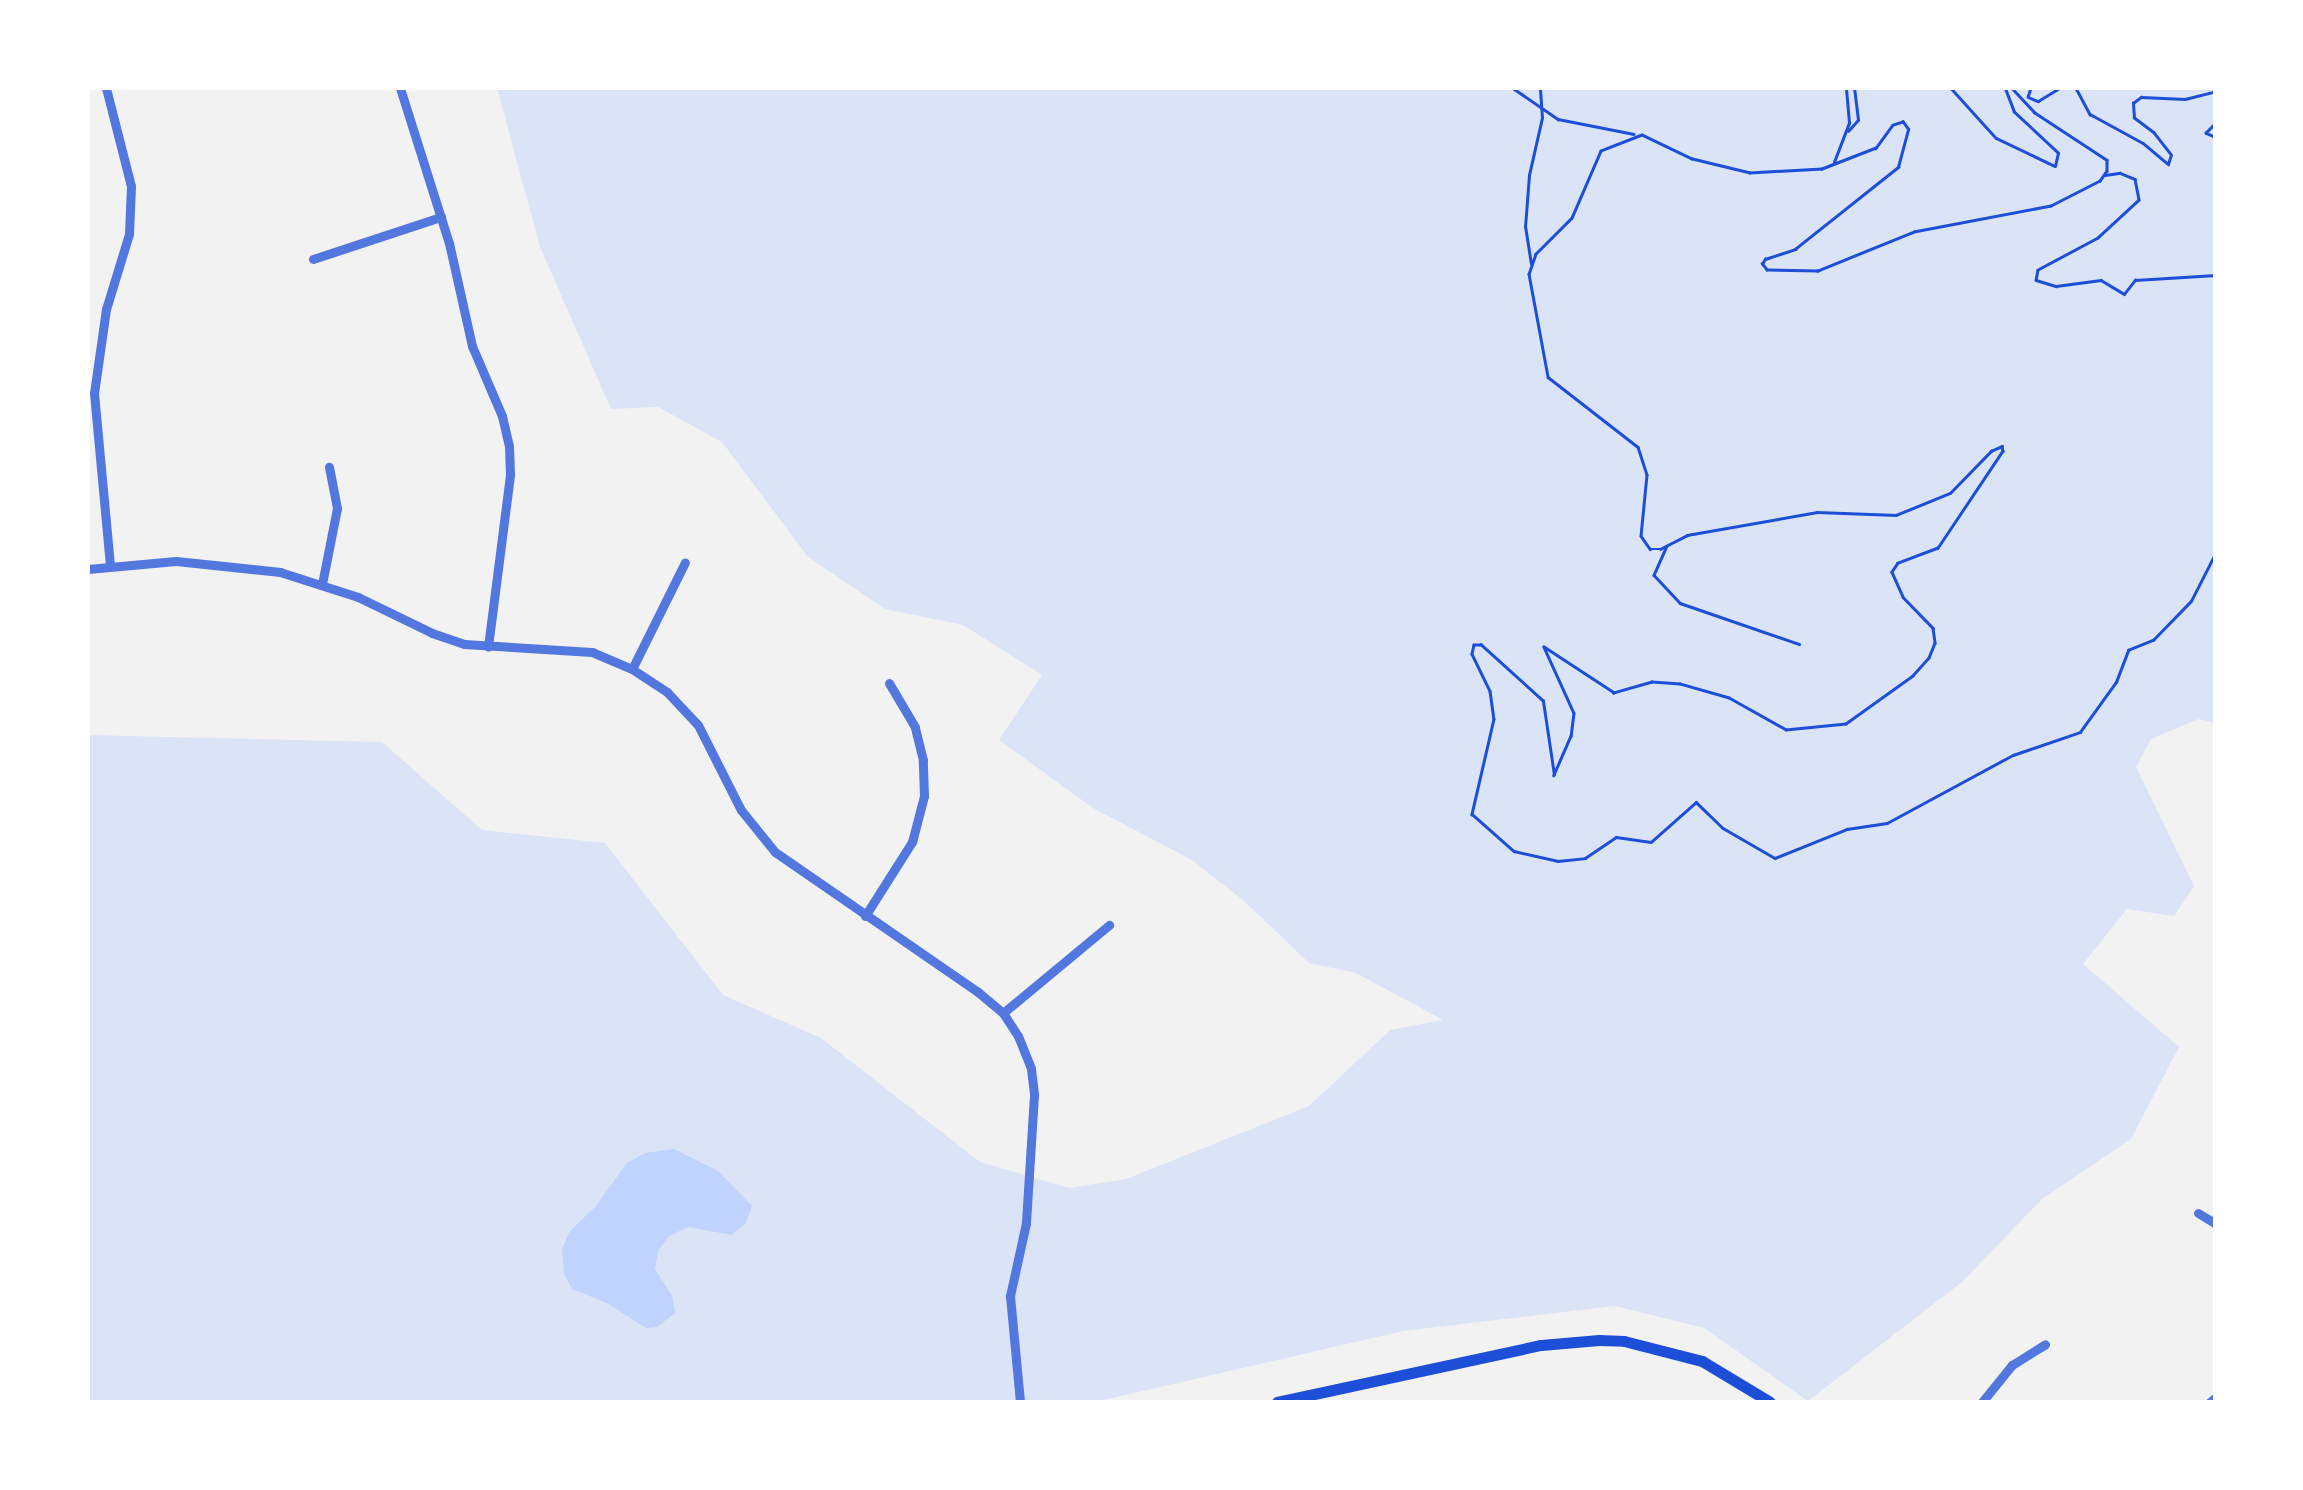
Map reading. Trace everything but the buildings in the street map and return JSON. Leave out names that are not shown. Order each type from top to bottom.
[{"type":"main road","points":[[1276,1402],[1317,1398],[1541,1345],[1598,1340],[1653,1347],[1702,1362],[1770,1402]]},
{"type":"street","points":[[106,88],[128,162],[132,209],[101,336],[95,417],[110,565]]},
{"type":"street","points":[[400,88],[441,217],[472,346],[502,416],[509,446],[508,488],[488,647]]},
{"type":"street","points":[[313,259],[441,217]]},
{"type":"street","points":[[88,333],[101,336]]},
{"type":"street","points":[[322,584],[337,508],[329,467]]},
{"type":"street","points":[[632,669],[686,562]]},
{"type":"street","points":[[88,569],[110,565],[223,563],[322,584],[432,633],[488,647],[575,649],[632,669],[667,692],[698,726],[741,810],[764,841],[1002,1013],[1027,1056],[1034,1095],[1026,1223],[1010,1296],[1020,1402]]},
{"type":"street","points":[[865,916],[912,842],[924,796],[920,742],[889,683]]},
{"type":"street","points":[[1002,1013],[1109,925]]},
{"type":"street","points":[[2198,1213],[2216,1224]]},
{"type":"street","points":[[1982,1402],[2012,1365],[2045,1344]]},
{"type":"path","points":[[1514,88],[1541,111],[1572,124],[1638,135],[1692,159],[1750,173],[1822,170],[1876,148],[1896,123],[1906,124],[1900,165],[1795,249],[1765,258],[1764,269],[1828,270],[1920,230],[2051,206],[2079,195],[2105,176],[2120,173],[2135,179],[2138,200],[2093,242],[2038,270],[2036,280],[2056,286],[2102,280],[2124,294],[2135,280],[2216,275]]},
{"type":"path","points":[[1540,88],[1541,111],[1525,227],[1542,362],[1548,378],[1638,447],[1647,475],[1642,536],[1650,548],[1687,536],[1817,512],[1896,515],[1950,493],[1991,451],[2002,446],[2003,451],[1938,548],[1898,563],[1892,572],[1903,597],[1933,628],[1936,643],[1929,658],[1888,696],[1846,724],[1786,730],[1729,698],[1680,684],[1652,682],[1614,694],[1544,647],[1574,712],[1571,736],[1554,775],[1543,701],[1481,645],[1474,645],[1472,654],[1490,691],[1494,719],[1483,776],[1470,810],[1514,852],[1572,860],[1586,858],[1616,838],[1648,843],[1696,802],[1704,805],[1724,828],[1774,858],[1847,829],[1887,823],[2013,756],[2080,732],[2116,682],[2126,652],[2153,640],[2191,601],[2216,552]]},
{"type":"path","points":[[1834,162],[1846,132],[1846,88]]},
{"type":"path","points":[[1846,132],[1858,120],[1854,88]]},
{"type":"path","points":[[1896,88],[1904,88]]},
{"type":"path","points":[[1952,88],[1996,138],[2055,166],[2058,154],[2014,112],[2005,88]]},
{"type":"path","points":[[2012,88],[2034,112],[2104,156],[2109,167],[2105,176]]},
{"type":"path","points":[[2030,88],[2028,96],[2034,100],[2060,88]]},
{"type":"path","points":[[2076,88],[2090,114],[2143,143],[2167,164],[2173,160],[2172,154],[2132,116],[2132,103],[2142,97],[2185,100],[2216,91]]},
{"type":"path","points":[[2216,124],[2206,132],[2216,138]]},
{"type":"path","points":[[1531,266],[1540,249],[1572,218],[1602,151],[1638,135]]},
{"type":"path","points":[[1668,545],[1654,575],[1680,602],[1799,644]]},
{"type":"shaded area","points":[[497,88],[2215,88],[2215,723],[2199,719],[2151,739],[2136,767],[2194,886],[2174,916],[2127,909],[2083,964],[2179,1047],[2131,1139],[2042,1199],[1962,1282],[1808,1401],[1704,1328],[1615,1306],[1403,1331],[1095,1402],[88,1402],[88,735],[382,742],[482,830],[605,843],[723,995],[821,1038],[980,1162],[1069,1188],[1126,1179],[1309,1106],[1390,1030],[1443,1020],[1356,973],[1309,963],[1244,901],[1192,860],[1093,808],[999,740],[1042,675],[963,625],[885,609],[808,557],[722,442],[658,407],[611,409],[540,247]]},
{"type":"water","points":[[674,1149],[718,1171],[752,1206],[746,1223],[732,1235],[688,1227],[669,1236],[658,1251],[655,1269],[672,1296],[675,1313],[657,1327],[646,1328],[607,1303],[572,1289],[564,1274],[562,1249],[570,1231],[595,1207],[627,1163],[645,1153]]}]
